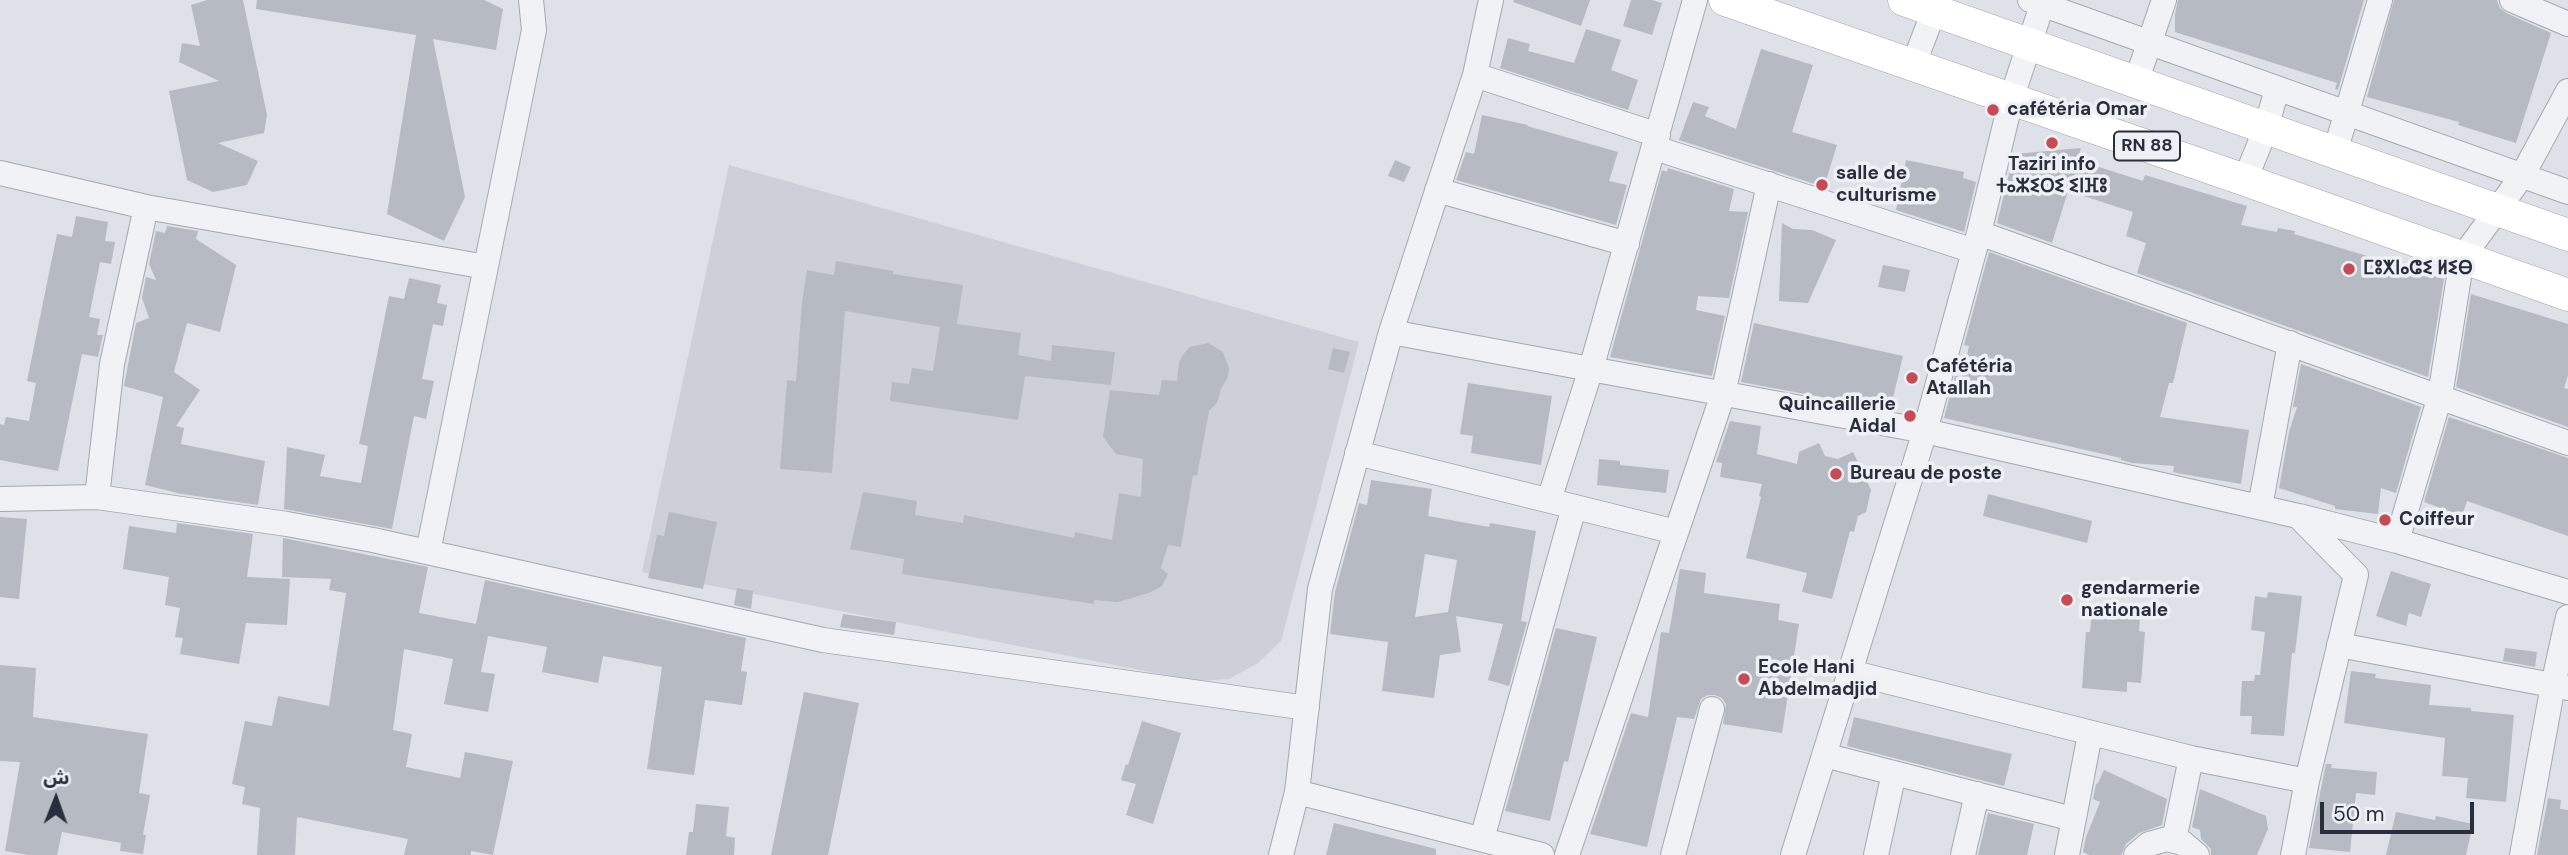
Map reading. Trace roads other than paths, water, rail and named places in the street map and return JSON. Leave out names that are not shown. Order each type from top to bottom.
[{"type":"main road","name":"RN 88","points":[[1725,0],[2568,295]]},
{"type":"main road","points":[[1904,0],[1937,6],[2030,44],[2568,234]]},
{"type":"street","points":[[428,552],[534,30],[531,0]]},
{"type":"street","points":[[1281,855],[1297,792],[1320,589],[1391,332],[1475,75],[1491,0]]},
{"type":"street","points":[[1549,500],[1591,369],[1695,0]]},
{"type":"street","points":[[2136,82],[2164,0]]},
{"type":"street","points":[[2335,152],[2380,0]]},
{"type":"street","points":[[2512,0],[2568,24]]},
{"type":"street","points":[[1793,855],[1925,432],[2011,100],[2030,44],[2036,2],[2568,192]]},
{"type":"street","points":[[1913,66],[1937,6]]},
{"type":"street","points":[[1475,75],[1769,184],[1976,242],[2290,343],[2568,443]]},
{"type":"street","points":[[2245,180],[2266,128],[2277,89]]},
{"type":"street","points":[[2397,541],[2440,396],[2462,258],[2522,176],[2568,91]]},
{"type":"street","points":[[0,173],[146,207],[486,267]]},
{"type":"street","points":[[1567,855],[1723,394],[1769,184]]},
{"type":"street","points":[[1437,190],[1627,244]]},
{"type":"street","points":[[97,497],[112,365],[146,207]]},
{"type":"street","points":[[1391,332],[1925,432],[2298,516],[2397,541],[2568,592]]},
{"type":"street","points":[[2260,507],[2290,343]]},
{"type":"street","points":[[1357,453],[1676,532]]},
{"type":"street","points":[[0,499],[97,497],[287,524],[428,552],[823,640],[1307,708]]},
{"type":"street","points":[[1492,846],[1574,507]]},
{"type":"street","points":[[2293,855],[2307,781],[2356,575],[2298,516]]},
{"type":"street","points":[[2522,855],[2560,687],[2568,617]]},
{"type":"street","points":[[2339,645],[2560,687]]},
{"type":"street","points":[[1850,672],[2190,758],[2307,781]]},
{"type":"street","points":[[1673,855],[1712,709]]},
{"type":"street","points":[[2067,855],[2090,734]]},
{"type":"street","points":[[1824,755],[2073,819]]},
{"type":"street","points":[[2174,840],[2190,758]]},
{"type":"street","points":[[1876,855],[1894,773]]},
{"type":"street","points":[[1297,792],[1492,846],[1542,855]]},
{"type":"street","points":[[1964,855],[1977,794]]},
{"type":"street","points":[[2136,855],[2149,844],[2160,840],[2183,843],[2197,855]]},
{"type":"place","name":"cafétéria Omar","points":[[1993,110]]},
{"type":"place","name":"Taziri info ⵜⴰⵣⵉⵔⵉ ⵉⵏⴼⵓ","points":[[2052,143]]},
{"type":"place","name":"salle de culturisme","points":[[1822,185]]},
{"type":"place","name":"ⵎⵓⵅⵏⴰⵛⵉ ⵍⵉⴱ","points":[[2349,269]]},
{"type":"place","name":"Cafétéria Atallah","points":[[1912,378]]},
{"type":"place","name":"Quincaillerie Aidal","points":[[1910,416]]},
{"type":"place","name":"Bureau de poste","points":[[1836,474]]},
{"type":"place","name":"Coiffeur","points":[[2385,520]]},
{"type":"place","name":"gendarmerie nationale","points":[[2067,600]]},
{"type":"place","name":"Ecole Hani Abdelmadjid","points":[[1744,679]]}]
